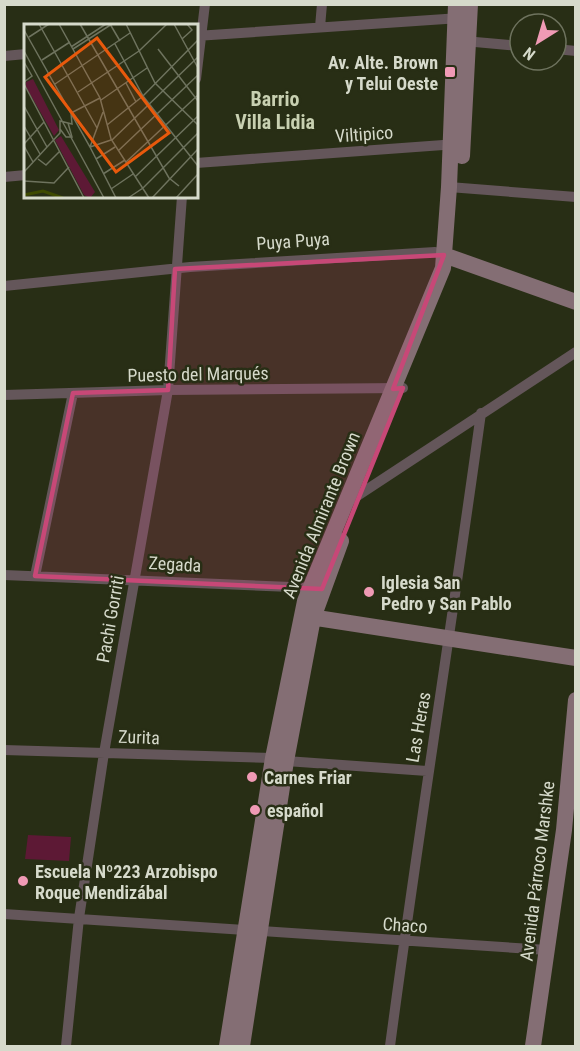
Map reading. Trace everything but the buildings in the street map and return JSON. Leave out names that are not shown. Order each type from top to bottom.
[{"type":"main road","name":"Avenida Almirante Brown","points":[[242,1047],[253,929],[279,759],[307,617],[315,588],[346,503],[453,271],[449,256],[455,187],[463,11]]},
{"type":"main road","name":"Puya Puya","points":[[449,256],[576,302]]},
{"type":"main road","name":"Avenida Almirante Brown","points":[[315,588],[362,492],[398,388]]},
{"type":"main road","points":[[307,617],[576,658]]},
{"type":"main road","name":"Avenida Párroco Marshke","points":[[533,1047],[564,831],[576,700]]},
{"type":"main road","name":"Avenida Almirante Brown","points":[[227,1047],[253,929]]},
{"type":"street","points":[[205,4],[199,36],[320,27],[463,11]]},
{"type":"street","points":[[320,27],[322,4]]},
{"type":"street","points":[[460,41],[508,45]]},
{"type":"street","points":[[4,56],[24,54]]},
{"type":"street","name":"Viltipico","points":[[198,163],[457,144]]},
{"type":"street","points":[[4,177],[24,176]]},
{"type":"street","points":[[455,187],[576,197]]},
{"type":"street","name":"Pachi Gorriti","points":[[66,1047],[79,918],[104,753],[168,390],[182,198]]},
{"type":"street","name":"Puya Puya","points":[[4,286],[176,269],[435,252],[449,256]]},
{"type":"street","points":[[346,503],[576,352]]},
{"type":"street","name":"Puesto del Marqués","points":[[4,395],[168,390],[398,388]]},
{"type":"street","points":[[35,576],[73,393]]},
{"type":"street","name":"Las Heras","points":[[390,1047],[481,413]]},
{"type":"street","name":"Zegada","points":[[4,575],[315,588]]},
{"type":"street","name":"Zurita","points":[[4,750],[279,759],[428,771]]},
{"type":"street","name":"Chaco","points":[[4,914],[547,950]]},
{"type":"highlighted area","points":[[444,255],[393,389],[403,388],[322,589],[35,576],[73,393],[168,390],[175,269]]},
{"type":"shaded area","points":[[28,835],[71,837],[69,861],[25,859]]},
{"type":"place","name":"Av. Alte. Brown y Telui Oeste","points":[[450,72]]},
{"type":"place","name":"Iglesia San Pedro y San Pablo","points":[[369,592]]},
{"type":"place","name":"Carnes Friar","points":[[252,777]]},
{"type":"place","name":"español","points":[[255,810]]},
{"type":"place","name":"Escuela Nº223 Arzobispo Roque Mendizábal","points":[[23,881]]},
{"type":"district","name":"Barrio Villa Lidia","points":[[275,110]]}]
